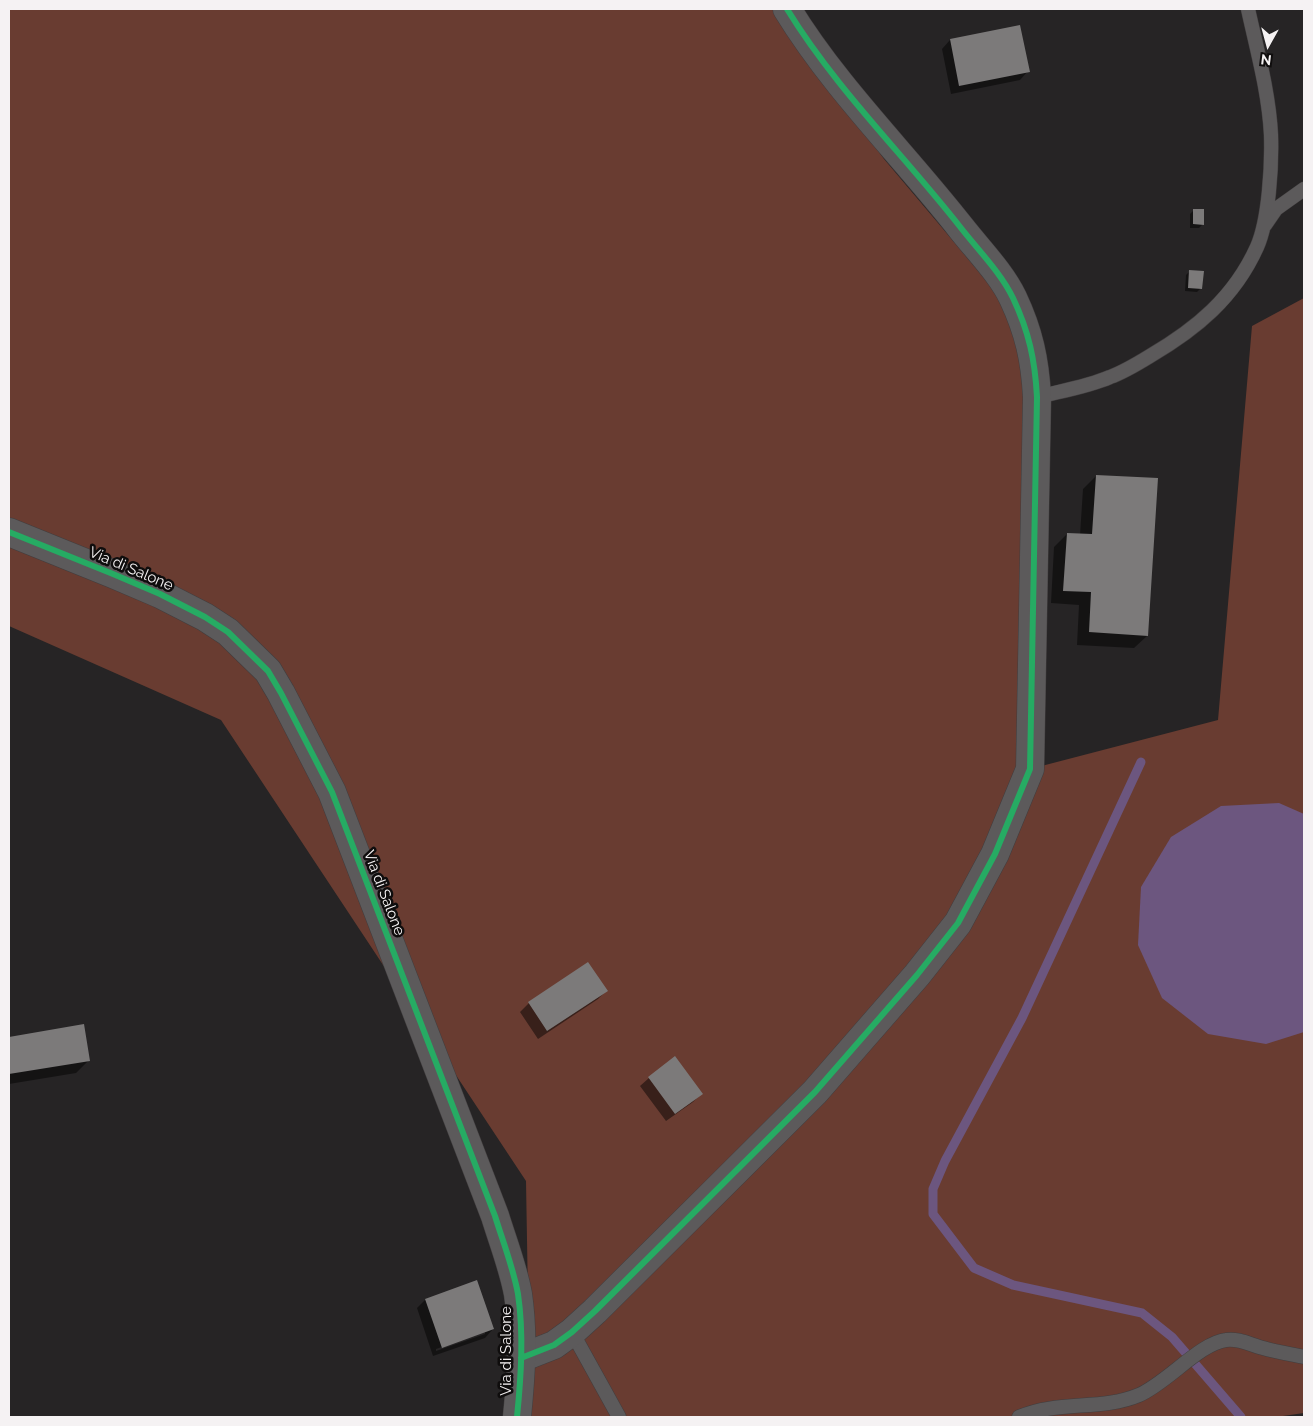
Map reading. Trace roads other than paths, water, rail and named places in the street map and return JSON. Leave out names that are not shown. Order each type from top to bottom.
[{"type":"street","points":[[521,1358],[554,1345],[595,1311],[815,1092],[917,975],[958,923],[995,854],[1030,769],[1037,397],[1036,368],[1030,340],[1019,312],[1004,283],[948,211],[837,80],[787,9]]},
{"type":"street","name":"Via di Salone","points":[[9,532],[160,594],[205,617],[228,632],[268,671],[281,693],[332,792],[495,1216],[513,1271],[518,1294],[520,1318],[521,1358],[517,1417]]},
{"type":"lane","points":[[1037,397],[1109,378],[1190,331],[1213,310],[1233,287],[1247,266],[1257,246],[1262,230],[1270,169],[1271,135],[1267,101],[1248,9]]},
{"type":"lane","points":[[1262,230],[1276,209],[1304,189]]},
{"type":"lane","points":[[572,1332],[619,1417]]},
{"type":"lane","points":[[1020,1417],[1045,1408],[1101,1404],[1138,1396],[1163,1381],[1208,1347],[1227,1339],[1239,1340],[1279,1352],[1304,1356]]},
{"type":"waterway","points":[[1141,762],[1022,1018],[945,1161],[933,1189],[933,1214],[974,1268],[1013,1285],[1142,1313],[1172,1337],[1241,1417]]}]
